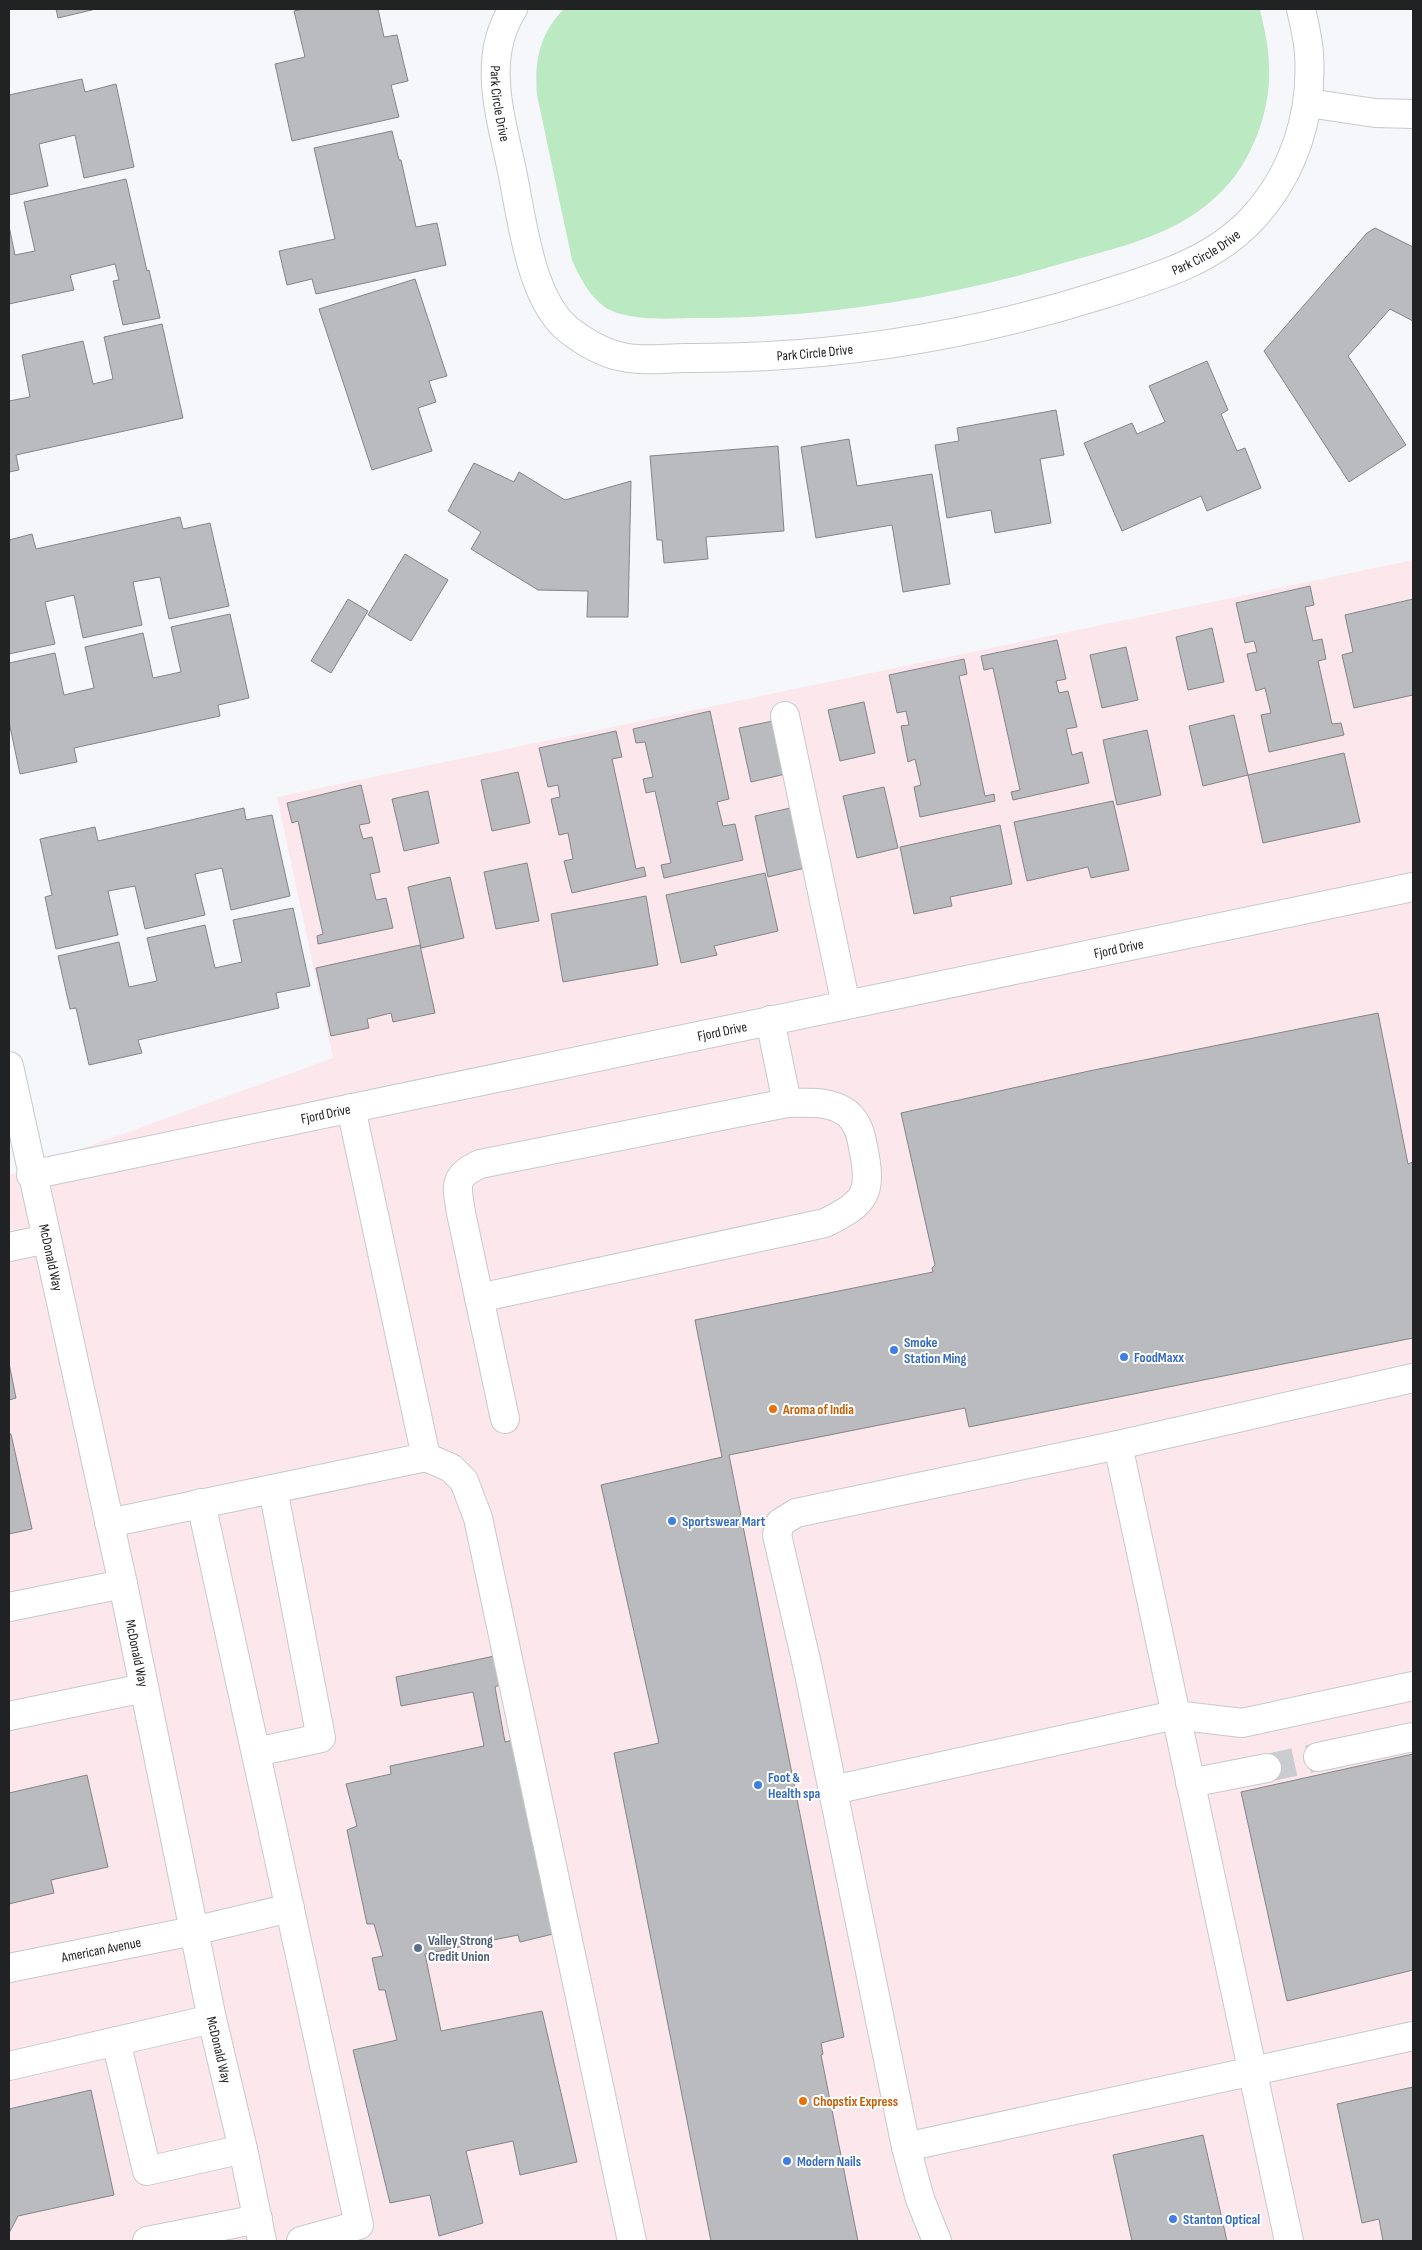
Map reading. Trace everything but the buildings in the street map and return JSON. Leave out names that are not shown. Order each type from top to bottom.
[{"type":"street","name":"Park Circle Drive","points":[[513,9],[506,20],[496,53],[495,88],[532,268],[544,301],[566,329],[595,348],[628,358],[741,358],[840,351],[963,331],[1059,308],[1171,272],[1214,251],[1251,220],[1276,187],[1297,148],[1308,103],[1309,51],[1301,9]]},
{"type":"street","points":[[1308,103],[1375,113],[1413,114]]},
{"type":"street","points":[[785,716],[846,1005]]},
{"type":"street","name":"Fjord Drive","points":[[23,1164],[351,1108],[1413,887]]},
{"type":"street","points":[[770,1020],[787,1103]]},
{"type":"street","name":"McDonald Way","points":[[9,1066],[23,1164],[46,1239],[123,1584],[193,1931],[260,2230]]},
{"type":"street","points":[[478,1298],[825,1223],[852,1210],[866,1189],[868,1171],[860,1130],[847,1114],[824,1103],[787,1103],[480,1164],[465,1171],[458,1186],[458,1195],[478,1298],[505,1419]]},
{"type":"street","points":[[351,1108],[426,1457]]},
{"type":"street","points":[[9,1247],[46,1239]]},
{"type":"street","points":[[937,2241],[920,2199],[906,2147],[833,1790],[777,1535],[780,1523],[796,1513],[1413,1378]]},
{"type":"street","points":[[1118,1444],[1289,2241]]},
{"type":"street","points":[[109,1523],[426,1457],[451,1468],[464,1481],[478,1518],[632,2241]]},
{"type":"street","points":[[256,1752],[321,1738],[273,1489]]},
{"type":"street","points":[[201,1503],[360,2225],[301,2241]]},
{"type":"street","points":[[9,1607],[123,1584]]},
{"type":"street","points":[[833,1790],[1175,1715],[1242,1723],[1413,1686]]},
{"type":"street","points":[[9,1716],[144,1688]]},
{"type":"street","points":[[1318,1757],[1413,1737]]},
{"type":"street","points":[[1190,1783],[1267,1768]]},
{"type":"street","name":"American Avenue","points":[[9,1968],[193,1931],[290,1908]]},
{"type":"street","points":[[9,2066],[212,2019]]},
{"type":"street","points":[[906,2147],[1413,2036]]},
{"type":"street","points":[[116,2041],[147,2172],[243,2149]]},
{"type":"street","points":[[147,2241],[260,2230]]},
{"type":"shaded area","points":[[1413,560],[1413,2241],[9,2241],[9,1175],[333,1058],[277,797]]},
{"type":"green space","points":[[564,9],[1260,9],[1268,52],[1268,95],[1261,124],[1250,152],[1229,184],[1190,217],[1172,227],[1136,242],[1029,273],[890,303],[796,314],[749,317],[641,318],[621,314],[604,306],[590,293],[572,260],[536,83],[540,48],[549,28]]},
{"type":"tunnel","points":[[1267,1768],[1318,1757]]},
{"type":"place","name":"Smoke Station Ming","points":[[894,1350]]},
{"type":"place","name":"FoodMaxx","points":[[1124,1357]]},
{"type":"place","name":"Aroma of India","points":[[773,1409]]},
{"type":"place","name":"Sportswear Mart","points":[[672,1521]]},
{"type":"place","name":"Foot & Health spa","points":[[758,1785]]},
{"type":"place","name":"Valley Strong Credit Union","points":[[418,1948]]},
{"type":"place","name":"Chopstix Express","points":[[803,2101]]},
{"type":"place","name":"Modern Nails","points":[[787,2161]]},
{"type":"place","name":"Stanton Optical","points":[[1173,2219]]}]
